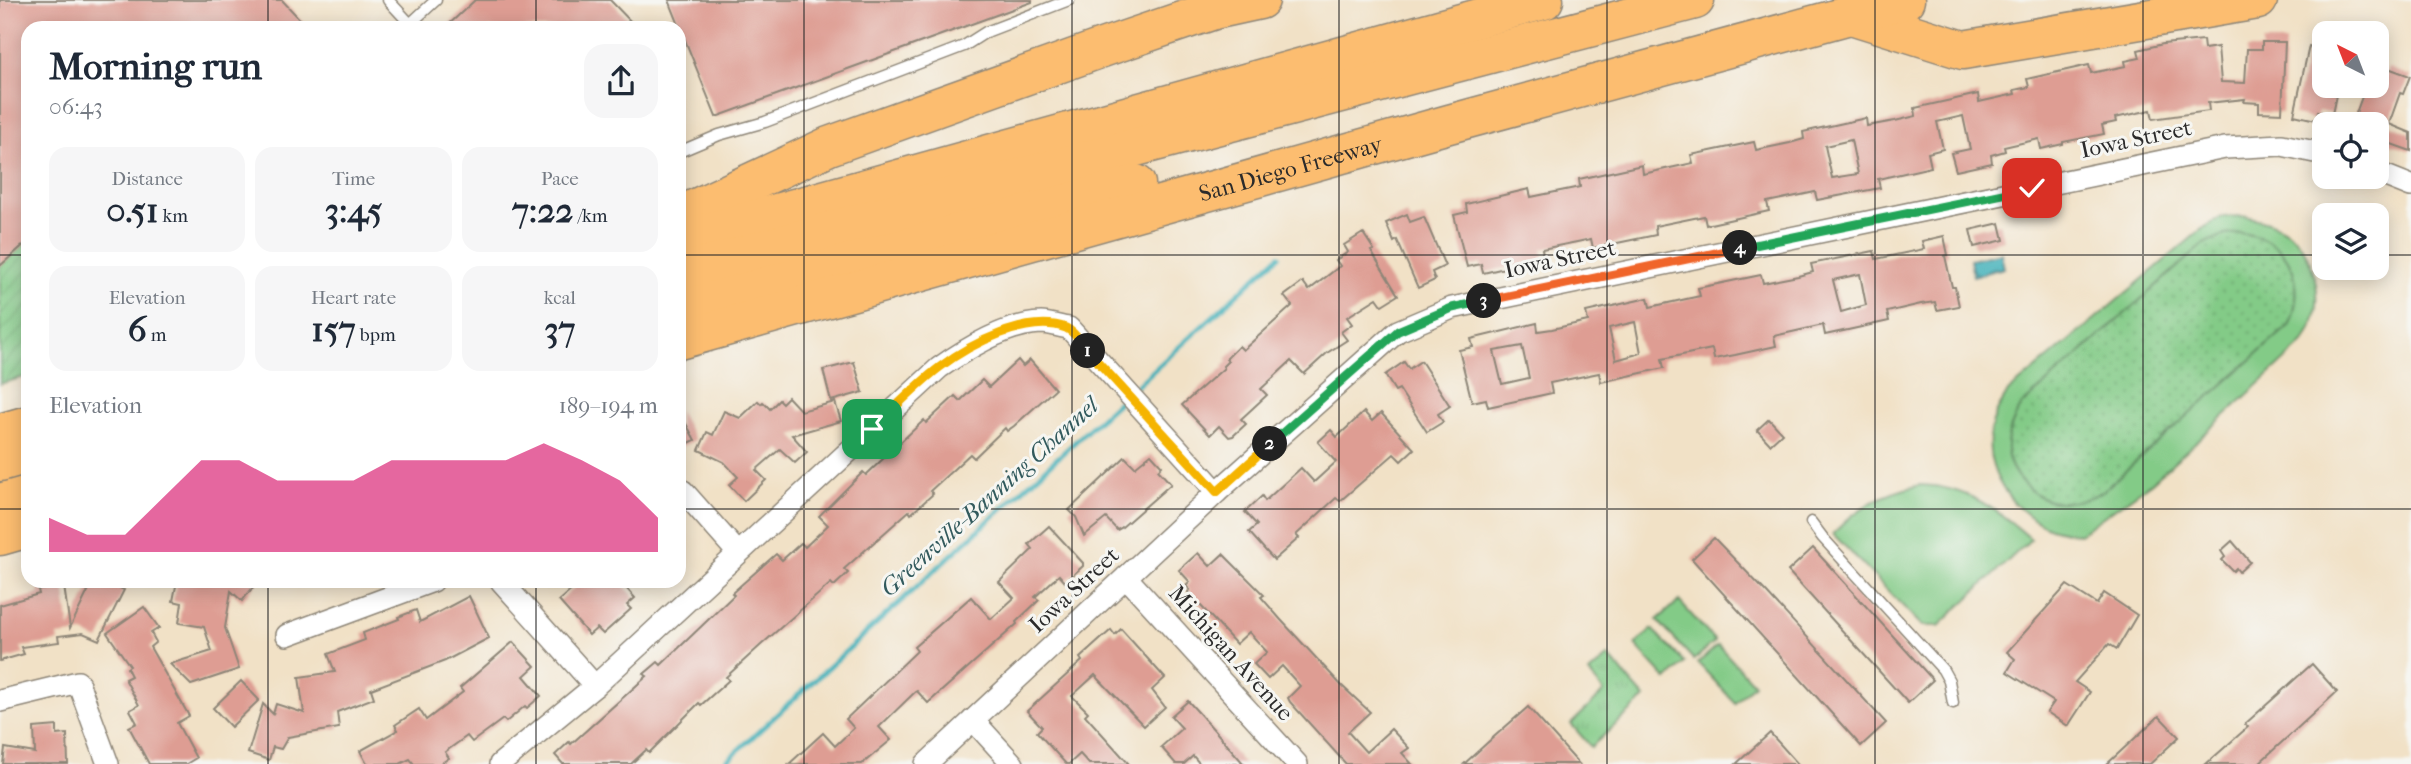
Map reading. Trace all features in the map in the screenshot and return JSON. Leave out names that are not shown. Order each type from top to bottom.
[{"type":"highway","points":[[686,213],[829,146],[1219,5],[1259,0]]},
{"type":"highway","points":[[686,238],[1544,0]]},
{"type":"highway","points":[[686,271],[1018,178],[1695,0]]},
{"type":"highway","name":"San Diego Freeway","points":[[686,338],[1845,7],[1905,0]]},
{"type":"highway","points":[[686,308],[1225,160],[1845,7],[1963,50],[2258,0]]},
{"type":"highway","points":[[0,433],[21,427]]},
{"type":"highway","points":[[0,462],[21,456]]},
{"type":"highway","points":[[0,503],[21,497]]},
{"type":"highway","points":[[0,536],[21,530]]},
{"type":"street","name":"Iowa Street","points":[[926,764],[1217,492],[1398,331],[1452,308],[2225,148],[2282,145],[2312,151]]},
{"type":"street","points":[[2389,177],[2411,186]]},
{"type":"street","points":[[500,764],[595,686],[939,368],[963,351],[1006,331],[1042,323],[1069,328],[1217,492]]},
{"type":"street","points":[[686,494],[738,553]]},
{"type":"street","name":"Michigan Avenue","points":[[1126,577],[1297,764]]},
{"type":"street","points":[[287,635],[414,588]]},
{"type":"street","points":[[507,588],[595,686]]},
{"type":"street","points":[[0,701],[78,682],[108,764]]},
{"type":"street","points":[[973,720],[1013,764]]},
{"type":"lane","points":[[388,0],[407,21]]},
{"type":"lane","points":[[417,21],[436,0]]},
{"type":"lane","points":[[686,149],[719,135],[765,122],[964,46],[986,32],[1069,0]]},
{"type":"lane","points":[[1811,522],[1943,670],[1949,681],[1953,703]]},
{"type":"green space","points":[[2246,216],[2273,224],[2296,240],[2309,260],[2317,295],[2315,318],[2304,343],[2152,482],[2079,534],[2052,528],[2033,519],[2008,496],[1993,466],[1990,433],[1996,413],[2008,392],[2202,229],[2222,217]],"holes":[[[2240,233],[2272,244],[2283,253],[2291,265],[2295,279],[2297,294],[2289,326],[2103,491],[2082,500],[2062,502],[2042,497],[2024,484],[2012,468],[2007,450],[2011,426],[2022,405],[2203,244],[2224,235]]]},
{"type":"green space","points":[[2240,233],[2272,244],[2283,253],[2291,265],[2297,294],[2289,326],[2103,491],[2072,502],[2052,501],[2033,492],[2015,473],[2007,450],[2009,432],[2022,405],[2203,244],[2224,235]]},
{"type":"green space","points":[[21,247],[21,378],[0,384],[0,266]]},
{"type":"green space","points":[[1920,485],[1937,486],[1967,495],[1994,509],[2031,539],[1939,626],[1922,626],[1833,534],[1852,515],[1872,502]]},
{"type":"green space","points":[[1679,601],[1715,641],[1694,660],[1657,620]]},
{"type":"green space","points":[[1652,629],[1685,663],[1667,680],[1635,645]]},
{"type":"green space","points":[[1718,645],[1754,684],[1735,703],[1698,663]]},
{"type":"green space","points":[[1608,656],[1645,698],[1591,747],[1571,724],[1604,692],[1589,673]]},
{"type":"water","points":[[2001,253],[2004,268],[1973,276],[1970,260]]},
{"type":"building","points":[[0,0],[282,0],[302,21],[21,21],[21,247],[0,266]]},
{"type":"building","points":[[475,0],[610,0],[630,21],[452,21]]},
{"type":"building","points":[[669,0],[1032,0],[716,117],[686,42],[686,21],[677,21]]},
{"type":"building","points":[[2203,40],[2204,49],[2218,47],[2221,82],[2245,83],[2247,49],[2262,49],[2262,42],[2285,42],[2282,113],[2259,112],[2259,103],[2244,102],[2245,99],[2208,103],[2209,111],[2153,119],[2151,110],[2115,118],[2116,122],[2102,125],[2104,134],[2041,149],[2039,139],[2004,147],[2005,151],[1991,155],[1992,163],[1956,171],[1951,153],[1970,149],[1963,116],[1937,122],[1943,149],[1928,153],[1931,167],[1878,179],[1880,188],[1817,200],[1815,192],[1767,202],[1769,211],[1706,225],[1704,216],[1655,226],[1656,235],[1593,248],[1591,239],[1542,249],[1544,259],[1483,273],[1481,264],[1467,267],[1454,215],[1467,212],[1466,204],[1529,189],[1531,197],[1580,187],[1579,179],[1642,165],[1643,174],[1693,163],[1691,155],[1754,142],[1756,150],[1790,143],[1804,139],[1803,132],[1866,118],[1867,126],[1895,121],[1916,116],[1915,108],[1978,94],[1979,102],[2015,94],[2014,90],[2029,87],[2027,79],[2089,65],[2091,73],[2126,66],[2125,61],[2140,58],[2138,50],[2163,44]],"holes":[[[1851,140],[1858,174],[1832,178],[1825,146]]]},
{"type":"building","points":[[2309,46],[2312,47],[2312,98],[2335,98],[2332,112],[2312,112],[2312,119],[2294,115]]},
{"type":"building","points":[[2389,68],[2410,76],[2403,94],[2400,93],[2389,124],[2389,112],[2356,112],[2362,98],[2389,98]]},
{"type":"building","points":[[2389,124],[2411,133],[2411,151],[2389,143]]},
{"type":"building","points":[[1407,214],[1410,222],[1424,217],[1445,266],[1432,272],[1435,280],[1418,288],[1397,240],[1394,242],[1386,223]]},
{"type":"building","points":[[2000,223],[2004,240],[1974,247],[1970,230]]},
{"type":"building","points":[[1363,233],[1398,295],[1382,305],[1377,298],[1347,317],[1352,324],[1341,332],[1347,340],[1327,353],[1304,374],[1291,361],[1261,389],[1267,395],[1241,419],[1246,424],[1233,436],[1229,437],[1219,426],[1210,435],[1182,405],[1224,368],[1228,361],[1226,359],[1239,346],[1243,350],[1292,306],[1284,296],[1303,282],[1309,290],[1340,266],[1336,260],[1348,252],[1344,245]]},
{"type":"building","points":[[1944,236],[1948,255],[1945,256],[1959,306],[1937,310],[1935,302],[1921,304],[1887,312],[1889,321],[1825,335],[1823,325],[1774,336],[1776,346],[1735,355],[1714,359],[1712,349],[1662,359],[1664,368],[1601,382],[1599,373],[1550,383],[1552,393],[1488,407],[1486,399],[1472,402],[1459,350],[1473,347],[1471,339],[1537,323],[1538,331],[1552,329],[1588,321],[1586,312],[1648,298],[1650,307],[1700,296],[1698,288],[1761,275],[1763,283],[1798,276],[1813,272],[1811,264],[1874,251],[1876,259],[1924,249],[1922,241]],"holes":[[[1860,274],[1866,305],[1841,312],[1833,280]],[[1635,322],[1641,353],[1616,360],[1609,328]],[[1522,346],[1529,378],[1502,384],[1494,351]]]},
{"type":"building","points":[[1018,360],[1023,366],[1030,360],[1055,389],[1014,426],[1007,431],[1005,428],[974,458],[970,454],[930,491],[933,494],[911,514],[909,511],[844,569],[848,573],[834,586],[831,583],[761,645],[726,677],[729,680],[701,705],[699,703],[649,753],[646,750],[631,764],[563,764],[555,755],[647,676],[644,674],[658,662],[661,665],[734,595],[732,593],[776,554],[782,560],[801,543],[805,547],[828,525],[819,516],[863,472],[866,475],[924,420],[926,423],[955,396],[960,401],[982,380],[989,387]]},
{"type":"building","points":[[1421,361],[1450,406],[1438,414],[1443,422],[1427,432],[1399,389],[1395,391],[1385,375],[1404,362],[1409,369]]},
{"type":"building","points":[[854,362],[863,392],[831,401],[823,370]]},
{"type":"building","points":[[788,397],[801,411],[835,402],[841,421],[792,435],[807,452],[795,463],[780,449],[756,470],[766,480],[744,501],[729,485],[738,477],[724,462],[699,450],[707,432],[713,435],[724,411],[740,418],[758,401],[770,409],[779,400],[782,403]]},
{"type":"building","points":[[1364,412],[1372,421],[1381,413],[1414,449],[1401,461],[1394,454],[1340,501],[1336,498],[1296,535],[1299,538],[1274,560],[1249,532],[1257,525],[1245,512],[1262,496],[1265,501],[1301,468],[1314,482],[1336,462],[1318,442],[1331,430],[1337,437]]},
{"type":"building","points":[[1769,419],[1782,433],[1770,444],[1757,430]]},
{"type":"building","points":[[686,424],[695,440],[686,444]]},
{"type":"building","points":[[1151,454],[1162,466],[1158,470],[1171,484],[1121,528],[1117,530],[1106,518],[1084,536],[1076,517],[1069,510],[1125,457],[1135,467]]},
{"type":"building","points":[[1049,526],[1083,566],[1065,582],[1059,575],[1035,597],[1039,600],[1017,624],[928,703],[915,692],[879,727],[891,740],[862,764],[789,764],[823,733],[835,746],[854,728],[846,719],[917,651],[914,647],[971,597],[991,619],[1014,598],[999,582],[1033,549],[1029,544]]},
{"type":"building","points":[[1714,538],[1886,723],[1861,746],[1692,559]]},
{"type":"building","points":[[2232,541],[2250,562],[2239,572],[2236,568],[2233,571],[2222,560],[2225,557],[2221,551]]},
{"type":"building","points":[[1813,548],[1933,680],[1908,703],[1788,571]]},
{"type":"building","points":[[1198,553],[1210,566],[1223,554],[1264,595],[1261,597],[1341,685],[1370,712],[1348,732],[1366,752],[1391,729],[1409,748],[1402,753],[1412,764],[1346,764],[1290,702],[1288,698],[1300,686],[1282,666],[1268,679],[1254,664],[1267,652],[1249,632],[1236,644],[1188,592],[1190,590],[1186,586],[1190,582],[1179,570]]},
{"type":"building","points":[[2067,585],[2097,604],[2104,593],[2137,615],[2117,649],[2109,644],[2075,682],[2090,692],[2068,726],[2047,712],[2054,702],[2007,672],[2015,659],[2007,652]]},
{"type":"building","points":[[64,588],[70,628],[90,588],[124,590],[99,640],[83,633],[58,636],[59,642],[21,647],[24,654],[0,661],[0,605],[39,594],[38,590]]},
{"type":"building","points":[[176,588],[252,588],[242,601],[231,591],[225,628],[239,669],[191,685],[170,664],[212,651],[204,627],[179,623],[182,603],[173,601]]},
{"type":"building","points":[[574,588],[626,588],[635,598],[627,605],[631,609],[603,634],[597,628],[589,635],[559,601]]},
{"type":"building","points":[[469,596],[489,638],[445,661],[371,689],[374,698],[337,712],[339,728],[288,737],[281,749],[273,747],[269,760],[248,753],[263,704],[273,714],[276,704],[304,713],[299,677],[335,672],[328,654],[365,640],[363,633],[399,619],[398,617],[416,610],[420,622]]},
{"type":"building","points":[[144,607],[159,628],[151,633],[156,642],[150,647],[189,716],[177,723],[196,758],[186,764],[149,764],[129,727],[137,723],[130,710],[139,705],[125,679],[131,676],[127,668],[130,666],[107,633]]},
{"type":"building","points":[[1121,629],[1165,678],[1152,690],[1165,707],[1144,726],[1095,675],[1072,696],[1088,712],[1085,715],[1129,764],[1089,764],[1080,754],[1066,764],[1037,732],[1042,727],[1027,711],[1082,661],[1080,658],[1111,630],[1115,635]]},
{"type":"building","points":[[513,642],[535,666],[524,676],[541,696],[527,708],[525,706],[506,722],[503,719],[472,742],[467,736],[445,752],[449,758],[440,764],[414,764],[410,759],[400,764],[367,764],[360,751],[398,730],[395,725],[419,709],[426,720],[463,692],[460,688]]},
{"type":"building","points":[[2312,664],[2337,692],[2258,764],[2206,764],[2248,727],[2245,724]]},
{"type":"building","points":[[241,681],[259,700],[231,727],[213,708]]},
{"type":"building","points":[[1188,701],[1244,764],[1200,764],[1193,756],[1184,764],[1176,764],[1161,747],[1182,728],[1171,716]]},
{"type":"building","points":[[1528,707],[1579,764],[1464,764],[1487,743]]},
{"type":"building","points":[[2159,716],[2179,737],[2150,764],[2107,764]]},
{"type":"building","points":[[57,726],[57,735],[67,734],[68,764],[3,764],[5,748],[35,753],[34,728]]},
{"type":"building","points":[[1770,733],[1798,764],[1736,764]]},
{"type":"waterway","name":"Greenville-Banning Channel","points":[[1131,391],[1279,256]]},
{"type":"waterway","name":"Greenville-Banning Channel","points":[[723,764],[1124,397]]},
{"type":"route","points":[[872,429],[939,368],[963,351],[1006,331],[1042,323],[1069,328],[1217,492],[1398,331],[1452,308],[2032,188]]}]
